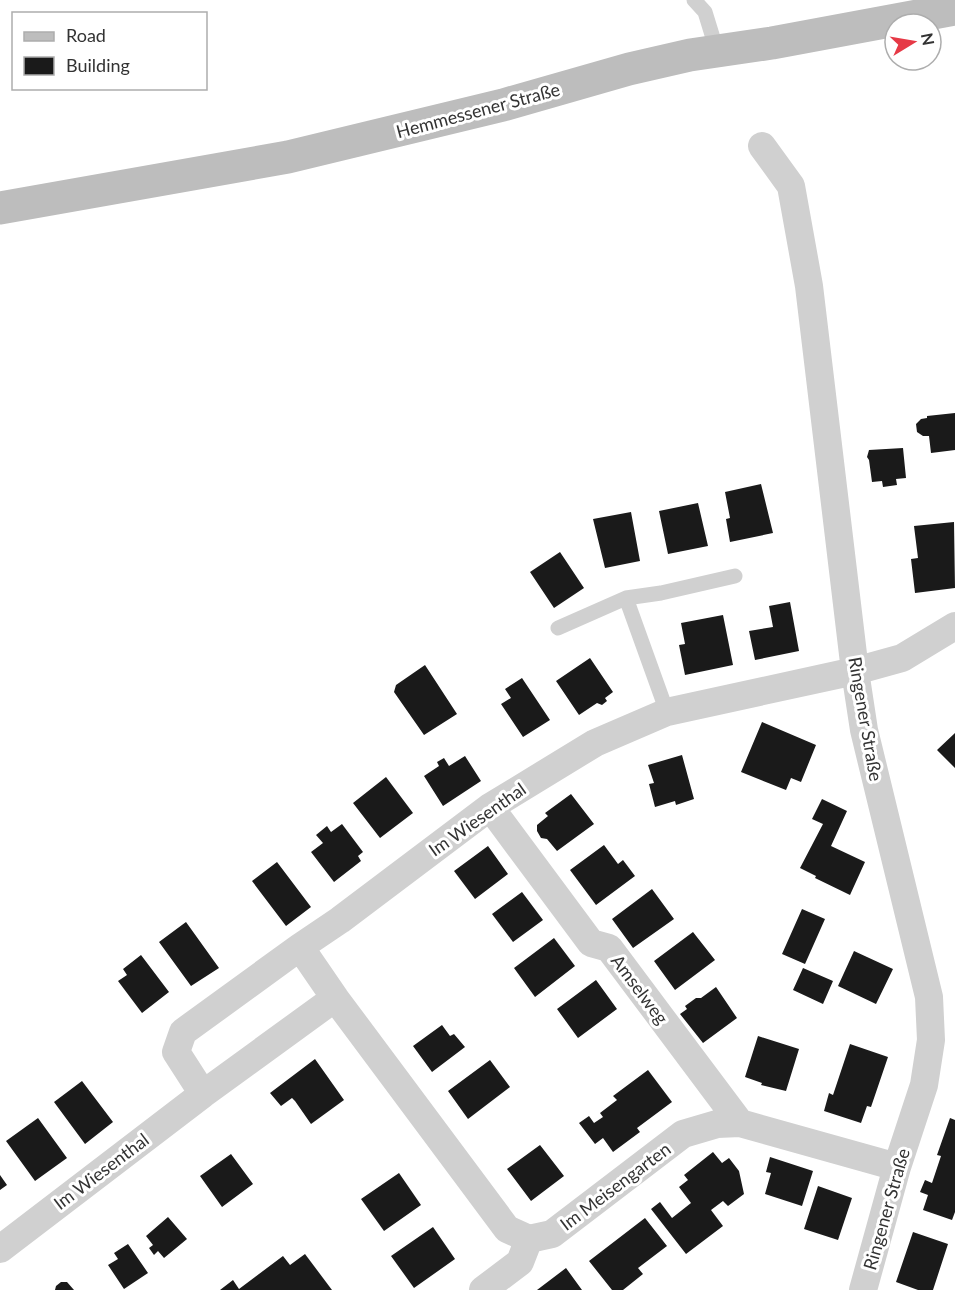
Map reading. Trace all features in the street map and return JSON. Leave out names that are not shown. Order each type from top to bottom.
[{"type":"main road","name":"Hemmessener Straße","points":[[0,208],[288,157],[503,105],[629,69],[955,9]]},
{"type":"street","name":"Ringener Straße","points":[[762,146],[791,186],[809,286],[864,730],[929,997],[931,1040],[924,1085],[897,1167],[863,1290]]},
{"type":"street","name":"Im Wiesenthal","points":[[203,1094],[176,1052],[183,1032],[490,807],[595,743],[667,712],[855,671],[902,658],[955,626]]},
{"type":"street","name":"Amselweg","points":[[490,807],[591,943],[609,948],[740,1123]]},
{"type":"street","points":[[300,947],[507,1229],[529,1239],[520,1262],[483,1290]]},
{"type":"street","name":"Im Wiesenthal","points":[[0,1249],[203,1094],[336,998]]},
{"type":"street","name":"Im Meisengarten","points":[[529,1239],[552,1234],[683,1134],[717,1124],[740,1123],[897,1167]]},
{"type":"lane","points":[[694,0],[705,12],[717,51]]},
{"type":"lane","points":[[558,628],[626,598],[661,593],[735,576]]},
{"type":"lane","points":[[626,598],[667,712]]},
{"type":"building","points":[[955,413],[955,450],[931,453],[929,436],[923,436],[917,432],[916,424],[927,416]]},
{"type":"building","points":[[903,448],[906,478],[896,479],[897,485],[883,487],[882,481],[872,482],[867,457],[869,450]]},
{"type":"building","points":[[761,484],[773,533],[730,542],[726,519],[730,518],[725,492]]},
{"type":"building","points":[[698,503],[708,546],[668,554],[659,511]]},
{"type":"building","points":[[631,512],[640,561],[605,568],[593,519]]},
{"type":"building","points":[[954,522],[955,588],[915,593],[911,559],[918,558],[914,526]]},
{"type":"building","points":[[560,552],[584,588],[554,608],[530,572]]},
{"type":"building","points":[[790,602],[799,651],[755,660],[749,631],[773,627],[769,606]]},
{"type":"building","points":[[723,615],[733,665],[685,675],[679,645],[685,644],[681,623]]},
{"type":"building","points":[[590,658],[613,692],[605,698],[607,701],[602,705],[597,703],[579,715],[556,681]]},
{"type":"building","points":[[425,665],[457,714],[424,735],[394,692],[396,685]]},
{"type":"building","points":[[522,678],[550,720],[523,737],[501,704],[511,698],[505,689]]},
{"type":"building","points":[[762,722],[816,745],[801,782],[791,778],[786,790],[741,772]]},
{"type":"building","points":[[955,733],[955,768],[937,750]]},
{"type":"building","points":[[682,755],[694,799],[676,805],[675,801],[655,807],[649,784],[654,783],[648,765]]},
{"type":"building","points":[[465,756],[481,781],[443,806],[424,776],[439,766],[437,762],[444,758],[449,766]]},
{"type":"building","points":[[386,777],[413,813],[380,838],[353,803]]},
{"type":"building","points":[[571,794],[594,824],[557,851],[547,839],[541,838],[537,825],[548,816],[545,813]]},
{"type":"building","points":[[822,799],[847,811],[831,846],[865,862],[850,895],[800,868],[823,824],[812,819]]},
{"type":"building","points":[[342,824],[363,852],[358,856],[361,861],[334,882],[311,852],[323,843],[316,835],[327,826],[331,832]]},
{"type":"building","points":[[604,845],[618,864],[623,860],[635,876],[596,905],[570,870]]},
{"type":"building","points":[[488,846],[508,874],[475,899],[454,871]]},
{"type":"building","points":[[277,862],[311,907],[286,926],[252,881]]},
{"type":"building","points":[[652,889],[674,919],[633,948],[612,919]]},
{"type":"building","points":[[522,892],[543,920],[513,942],[492,914]]},
{"type":"building","points":[[802,909],[825,919],[805,964],[782,954]]},
{"type":"building","points":[[186,922],[219,968],[191,986],[159,942]]},
{"type":"building","points":[[693,932],[715,960],[675,990],[654,961]]},
{"type":"building","points":[[554,938],[575,966],[535,997],[514,968]]},
{"type":"building","points":[[854,951],[893,969],[876,1004],[838,986]]},
{"type":"building","points":[[141,955],[169,992],[142,1013],[118,981],[127,975],[123,969]]},
{"type":"building","points":[[803,968],[833,981],[823,1004],[793,990]]},
{"type":"building","points":[[596,980],[617,1009],[578,1038],[557,1009]]},
{"type":"building","points":[[716,987],[737,1018],[703,1043],[680,1014],[687,1009],[685,1006]]},
{"type":"building","points":[[442,1025],[450,1036],[454,1034],[465,1047],[432,1072],[413,1046]]},
{"type":"building","points":[[758,1036],[799,1049],[786,1091],[761,1085],[762,1083],[745,1077]]},
{"type":"building","points":[[850,1044],[888,1057],[871,1107],[867,1106],[861,1123],[824,1111],[829,1093],[833,1095]]},
{"type":"building","points":[[315,1059],[344,1100],[311,1124],[292,1098],[281,1106],[270,1093]]},
{"type":"building","points":[[490,1060],[510,1087],[468,1119],[448,1091]]},
{"type":"building","points":[[648,1070],[672,1102],[637,1128],[640,1132],[613,1152],[603,1138],[595,1144],[579,1123],[589,1116],[594,1123],[603,1117],[600,1113],[617,1100],[613,1096]]},
{"type":"building","points":[[82,1081],[113,1122],[85,1144],[54,1102]]},
{"type":"building","points":[[38,1118],[67,1158],[35,1181],[6,1141]]},
{"type":"building","points":[[950,1118],[955,1120],[955,1212],[952,1220],[923,1210],[928,1195],[920,1192],[925,1180],[932,1183],[941,1156],[937,1155]]},
{"type":"building","points":[[540,1145],[564,1176],[531,1201],[507,1169]]},
{"type":"building","points":[[713,1152],[722,1163],[729,1158],[739,1171],[744,1194],[728,1206],[723,1201],[711,1210],[723,1226],[686,1254],[651,1209],[660,1202],[672,1218],[691,1203],[679,1187],[688,1180],[684,1175]]},
{"type":"building","points":[[231,1154],[253,1184],[222,1207],[200,1176]]},
{"type":"building","points":[[770,1157],[813,1171],[802,1206],[765,1194],[771,1173],[766,1172]]},
{"type":"building","points":[[399,1173],[421,1205],[384,1231],[361,1199]]},
{"type":"building","points":[[0,1175],[7,1185],[0,1190]]},
{"type":"building","points":[[818,1186],[852,1198],[838,1240],[804,1229]]},
{"type":"building","points":[[168,1217],[187,1239],[164,1258],[158,1251],[154,1255],[149,1248],[153,1245],[146,1236]]},
{"type":"building","points":[[645,1218],[667,1246],[638,1268],[643,1274],[623,1290],[612,1290],[589,1261]]},
{"type":"building","points":[[433,1227],[455,1259],[414,1288],[391,1256]]},
{"type":"building","points":[[913,1232],[948,1244],[933,1290],[918,1290],[896,1282]]},
{"type":"building","points":[[128,1244],[148,1273],[124,1289],[108,1265],[118,1259],[114,1253]]},
{"type":"building","points":[[305,1254],[332,1290],[220,1290],[233,1280],[239,1289],[283,1256],[290,1265]]},
{"type":"building","points":[[566,1268],[582,1290],[537,1290]]},
{"type":"building","points":[[61,1282],[67,1282],[74,1290],[55,1290]]}]
